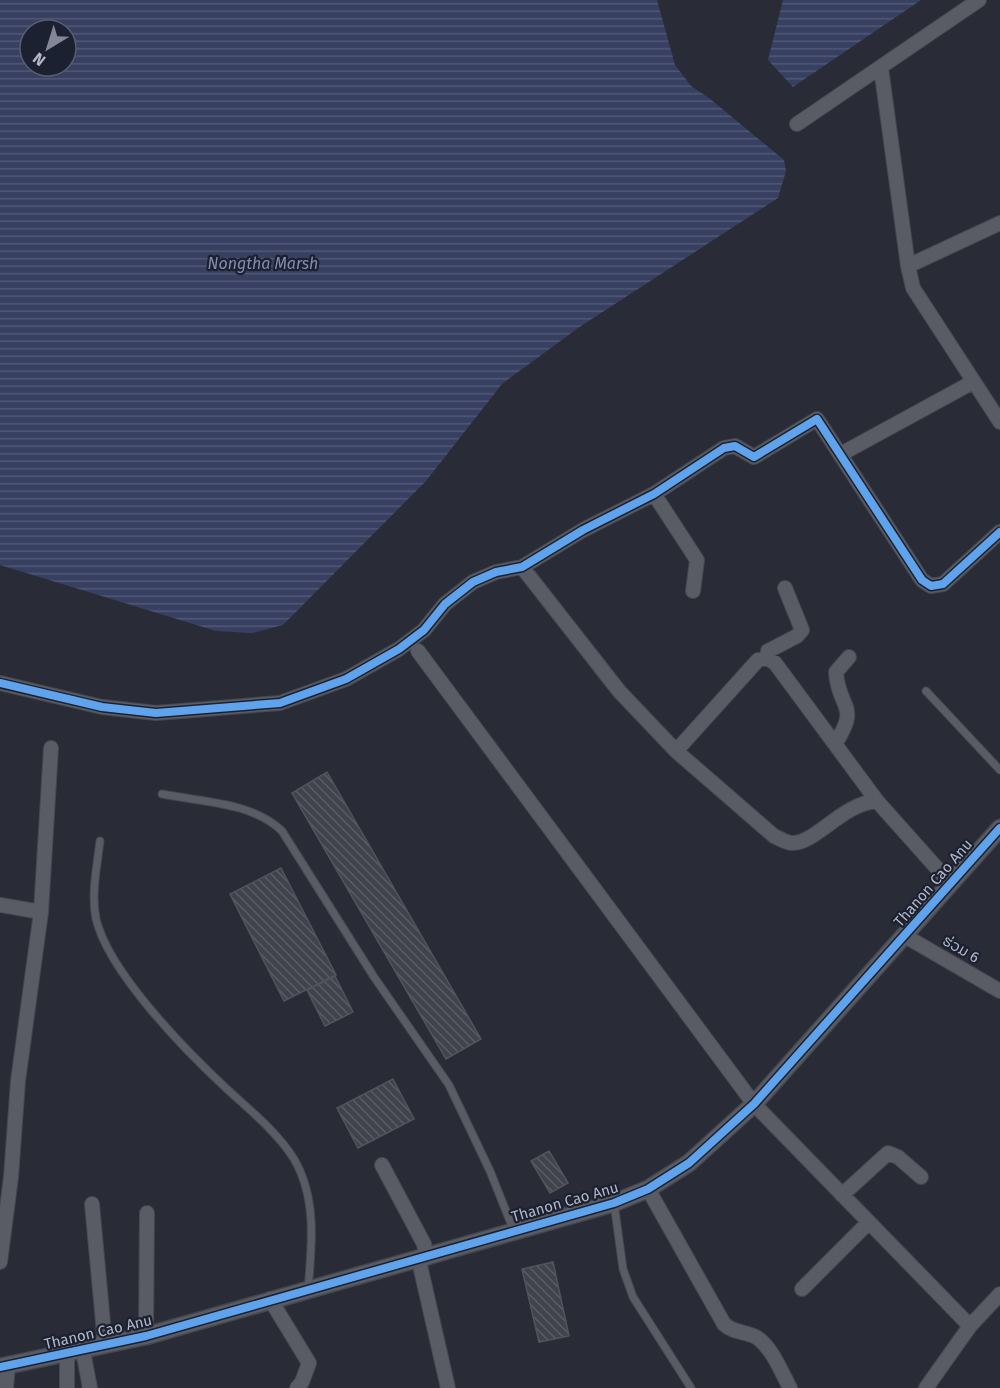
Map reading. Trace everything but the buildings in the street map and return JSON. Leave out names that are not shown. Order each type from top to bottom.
[{"type":"street","points":[[797,124],[980,0]]},
{"type":"street","points":[[880,68],[908,266],[914,288],[1000,422]]},
{"type":"street","points":[[908,266],[1000,223]]},
{"type":"street","points":[[841,454],[973,382]]},
{"type":"street","points":[[0,683],[102,707],[156,713],[280,703],[346,679],[399,650],[424,630],[445,604],[473,582],[496,572],[522,567],[583,530],[654,494],[731,445],[754,457],[817,419],[922,580],[931,586],[944,584],[1000,532]]},
{"type":"street","points":[[654,494],[697,560],[693,591]]},
{"type":"street","points":[[522,567],[619,691],[676,751],[774,836],[792,843],[808,838],[863,802],[878,801]]},
{"type":"street","points":[[767,658],[768,651],[797,636],[802,630],[785,588]]},
{"type":"street","points":[[418,651],[754,1104],[970,1326]]},
{"type":"street","points":[[835,744],[847,725],[849,711],[837,682],[836,672],[849,657]]},
{"type":"street","points":[[676,751],[758,660],[767,658],[775,663],[878,801],[951,884]]},
{"type":"street","points":[[0,1262],[11,1177],[18,1081],[41,912],[51,748]]},
{"type":"street","name":"Thanon Cao Anu","points":[[4,1366],[75,1353],[146,1336],[308,1288],[423,1259],[614,1203],[648,1189],[706,1150],[754,1104],[1000,828]]},
{"type":"street","points":[[0,905],[41,912]]},
{"type":"street","name":"ຮ່ວມ 6","points":[[905,936],[1000,991]]},
{"type":"street","points":[[842,1195],[888,1153],[897,1156],[921,1177]]},
{"type":"street","points":[[382,1164],[424,1244],[423,1259],[448,1388]]},
{"type":"street","points":[[648,1189],[724,1324],[731,1330],[759,1338],[769,1350],[790,1388]]},
{"type":"street","points":[[92,1204],[105,1344]]},
{"type":"street","points":[[146,1336],[147,1213]]},
{"type":"street","points":[[802,1289],[869,1222]]},
{"type":"street","points":[[926,1388],[970,1326],[1000,1294]]},
{"type":"street","points":[[270,1299],[309,1364],[297,1388]]},
{"type":"street","points":[[67,1388],[75,1353]]},
{"type":"street","points":[[75,1353],[90,1388]]},
{"type":"street","points":[[4,1366],[6,1388]]},
{"type":"lane","points":[[926,691],[1000,770]]},
{"type":"lane","points":[[162,794],[255,812],[270,819],[282,831],[374,977],[449,1085],[490,1171],[514,1231]]},
{"type":"lane","points":[[100,842],[94,895],[96,919],[105,941],[138,994],[187,1050],[264,1124],[294,1160],[309,1200],[312,1246],[308,1288]]},
{"type":"lane","points":[[614,1203],[623,1269],[633,1297],[691,1388]]},
{"type":"water","name":"Nongtha Marsh","points":[[0,0],[657,0],[675,65],[691,86],[709,98],[784,160],[786,171],[778,198],[578,328],[502,384],[426,481],[283,625],[252,633],[216,631],[0,565]]},
{"type":"water","points":[[783,0],[921,0],[793,87],[768,60]]},
{"type":"cycle path","points":[[0,683],[102,707],[156,713],[280,703],[346,679],[399,649],[424,630],[445,604],[473,582],[496,572],[522,567],[583,530],[654,494],[724,448],[735,446],[754,457],[817,419],[922,580],[931,586],[943,584],[1000,532]]},
{"type":"cycle path","points":[[0,1367],[146,1336],[614,1203],[648,1189],[689,1163],[754,1104],[1000,828]]}]
